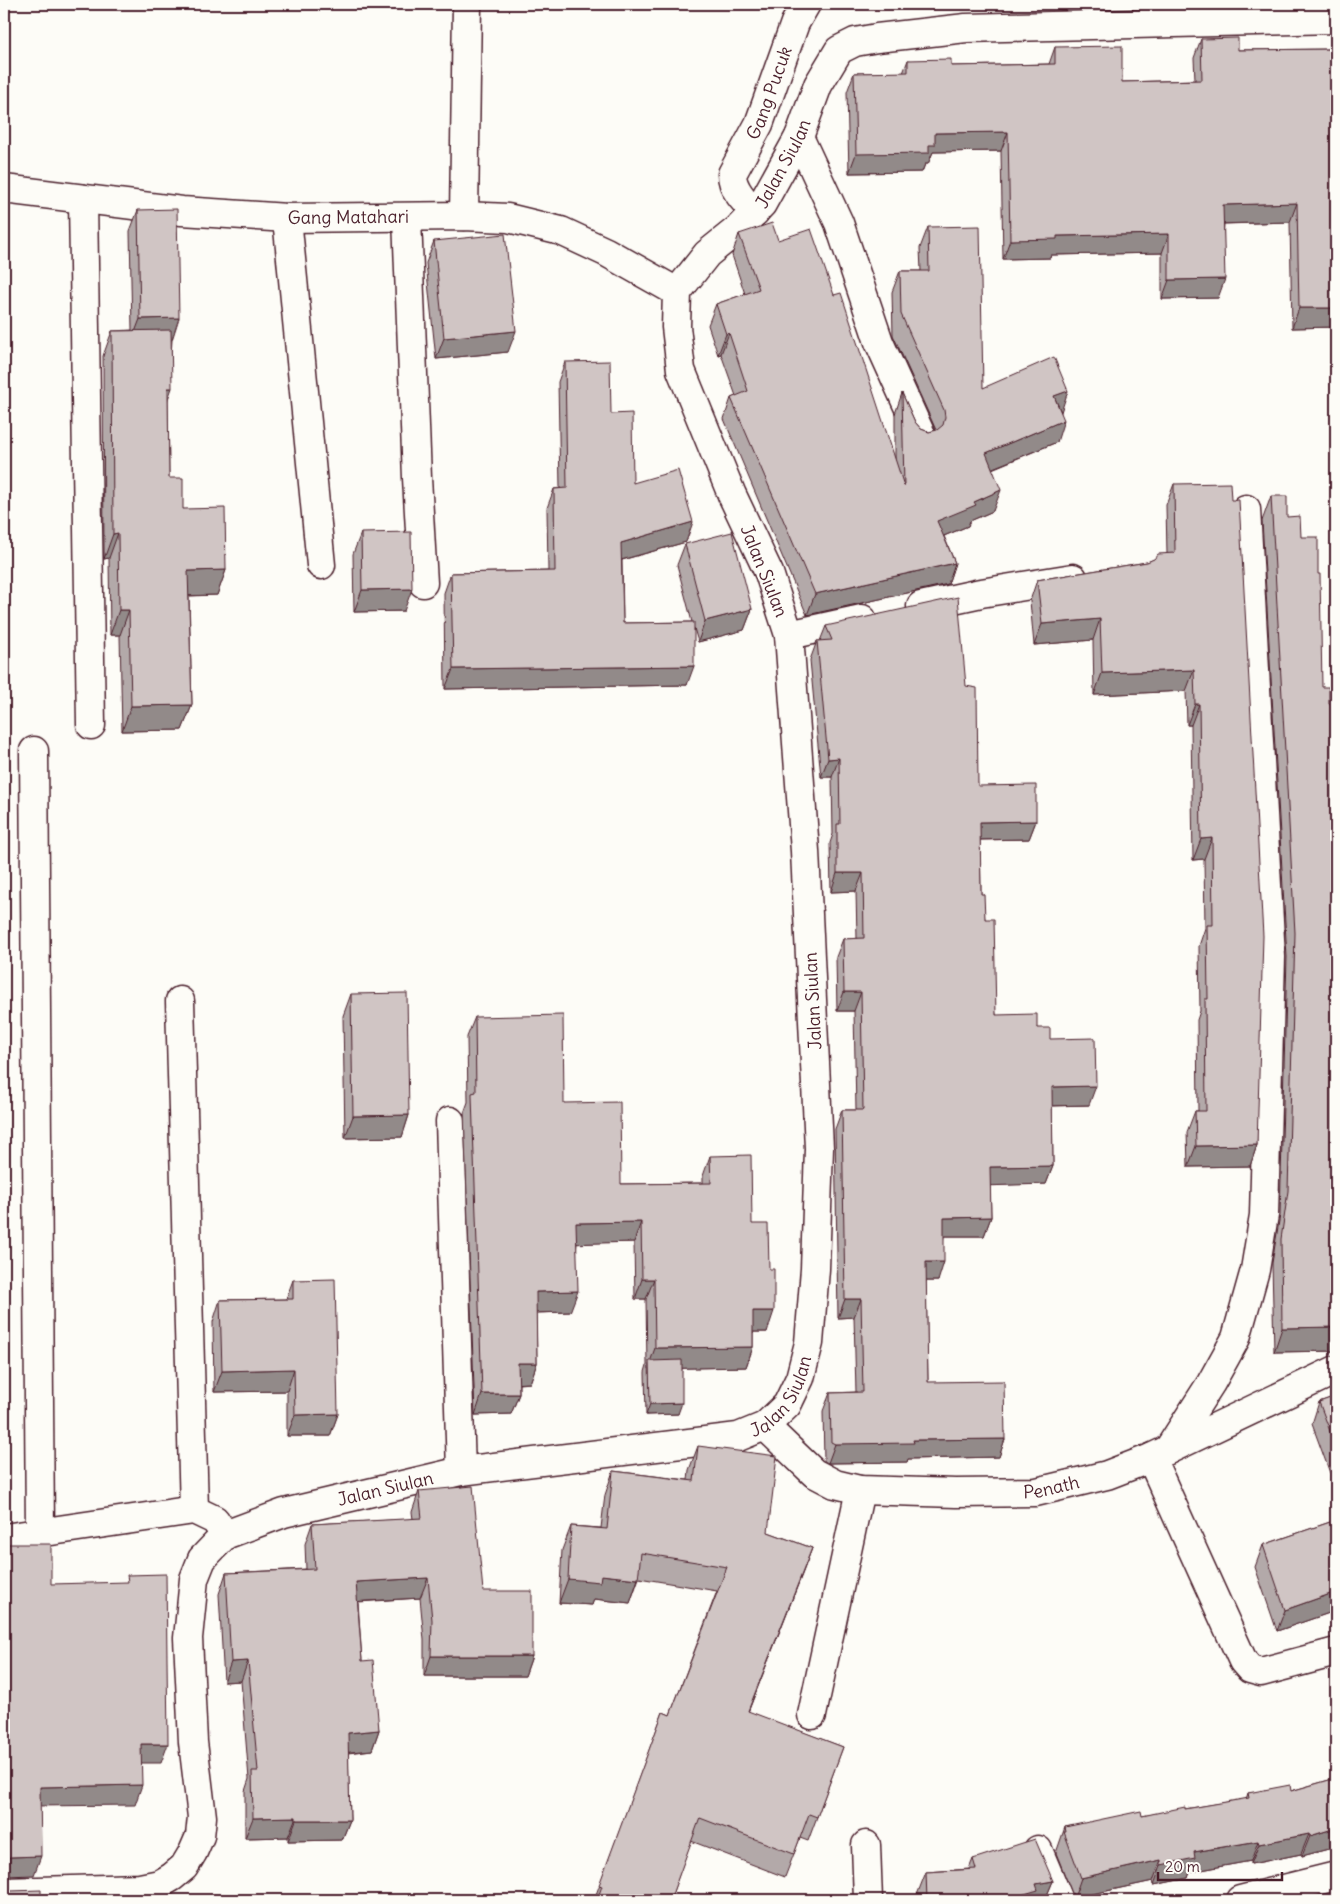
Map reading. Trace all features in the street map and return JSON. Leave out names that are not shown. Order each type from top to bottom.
[{"type":"street","points":[[464,216],[467,4]]},
{"type":"street","name":"Gang Pucuk","points":[[743,196],[732,174],[759,124],[795,24],[806,4]]},
{"type":"street","name":"Jalan Siulan","points":[[4,1892],[140,1888],[160,1884],[184,1867],[200,1836],[202,1817],[193,1742],[188,1638],[194,1579],[202,1559],[225,1535],[284,1513],[460,1471],[738,1437],[765,1426],[787,1405],[800,1378],[809,1343],[818,1218],[820,1148],[806,852],[789,635],[769,573],[732,495],[681,370],[676,327],[677,292],[707,254],[738,229],[743,196],[767,196],[799,137],[818,85],[839,50],[855,42],[877,38],[966,28],[1336,20]]},
{"type":"street","points":[[799,137],[840,224],[879,342],[922,437]]},
{"type":"street","name":"Gang Matahari","points":[[4,189],[182,210],[287,218],[464,216],[508,218],[561,231],[606,252],[677,292]]},
{"type":"street","points":[[83,199],[91,725]]},
{"type":"street","points":[[287,218],[321,565]]},
{"type":"street","points":[[407,218],[423,583]]},
{"type":"street","points":[[1246,509],[1271,957],[1264,1215],[1255,1270],[1236,1338],[1211,1383],[1160,1454],[1244,1660],[1250,1669],[1261,1672],[1336,1652]]},
{"type":"street","points":[[789,635],[981,593],[1098,575]]},
{"type":"street","points":[[34,751],[40,1532]]},
{"type":"street","points":[[180,1001],[194,1510]]},
{"type":"street","points":[[450,1121],[460,1471]]},
{"type":"street","name":"Penath","points":[[765,1426],[814,1473],[835,1484],[860,1490],[956,1493],[1036,1492],[1107,1475],[1160,1454],[1336,1370]]},
{"type":"street","points":[[812,1715],[860,1490]]},
{"type":"street","points":[[4,1538],[194,1510],[215,1520],[225,1535]]},
{"type":"street","points":[[866,1845],[868,1900]]},
{"type":"street","points":[[1038,1850],[1060,1900]]},
{"type":"street","points":[[1240,1900],[1336,1876]]},
{"type":"building","points":[[1238,38],[1238,50],[1336,49],[1336,308],[1299,308],[1297,203],[1223,205],[1225,279],[1169,280],[1169,234],[1057,236],[1057,239],[1010,240],[1008,132],[935,133],[935,145],[929,145],[929,153],[856,154],[854,73],[908,72],[908,60],[951,59],[951,66],[1055,64],[1055,47],[1122,46],[1122,82],[1202,80],[1201,39]]},
{"type":"building","points":[[177,209],[179,318],[140,319],[138,210]]},
{"type":"building","points":[[772,223],[778,240],[811,229],[834,295],[841,293],[904,486],[902,393],[915,422],[921,429],[929,432],[937,430],[943,425],[945,417],[944,410],[901,314],[900,271],[929,271],[928,227],[980,226],[983,388],[1054,357],[1068,391],[1054,396],[1064,420],[986,453],[1001,490],[974,502],[976,505],[937,521],[955,563],[815,594],[731,398],[748,391],[729,333],[726,334],[716,304],[759,289],[739,234]]},
{"type":"building","points":[[505,234],[516,331],[444,338],[434,241]]},
{"type":"building","points":[[171,330],[172,388],[168,388],[169,478],[183,478],[183,509],[225,508],[226,570],[188,571],[192,705],[131,706],[129,610],[119,610],[118,533],[113,534],[112,331]]},
{"type":"building","points":[[610,361],[611,414],[632,413],[633,483],[678,470],[693,522],[621,543],[623,623],[694,622],[694,666],[453,669],[451,573],[555,571],[554,489],[567,488],[565,362]]},
{"type":"building","points":[[1230,483],[1231,500],[1239,500],[1263,936],[1257,1145],[1196,1146],[1195,1111],[1206,1111],[1205,999],[1208,999],[1207,925],[1213,925],[1212,838],[1201,839],[1199,704],[1195,704],[1194,670],[1102,673],[1100,619],[1042,624],[1037,580],[1147,562],[1154,559],[1158,554],[1175,553],[1174,484]]},
{"type":"building","points":[[1271,496],[1287,496],[1287,517],[1300,516],[1301,537],[1318,537],[1322,687],[1329,687],[1329,704],[1336,704],[1336,1327],[1282,1328],[1281,1239],[1288,1191],[1295,933]]},
{"type":"building","points":[[411,532],[412,589],[362,590],[361,533]]},
{"type":"building","points":[[732,532],[752,609],[705,621],[685,544]]},
{"type":"building","points":[[958,597],[966,686],[977,688],[978,786],[1036,785],[1036,821],[980,822],[981,894],[984,894],[985,919],[994,919],[996,1015],[1037,1014],[1037,1028],[1050,1028],[1050,1039],[1095,1038],[1096,1086],[1052,1087],[1053,1166],[990,1167],[991,1217],[944,1218],[944,1262],[926,1262],[928,1382],[1004,1381],[1005,1439],[913,1440],[914,1443],[835,1444],[831,1442],[830,1393],[863,1392],[861,1299],[845,1299],[842,1110],[863,1110],[861,992],[844,992],[843,939],[864,938],[863,873],[837,873],[837,824],[840,824],[839,758],[828,759],[817,641],[832,640],[826,626]]},
{"type":"building","points":[[407,993],[409,1115],[353,1116],[351,994]]},
{"type":"building","points":[[563,1015],[564,1103],[620,1102],[621,1184],[711,1183],[710,1156],[751,1155],[752,1224],[768,1224],[769,1269],[774,1269],[774,1311],[753,1311],[753,1347],[655,1348],[654,1279],[642,1279],[641,1222],[576,1223],[578,1291],[536,1292],[537,1363],[518,1363],[519,1394],[482,1394],[472,1096],[472,1093],[476,1092],[475,1017]]},
{"type":"building","points":[[335,1279],[338,1414],[295,1415],[294,1369],[222,1371],[220,1300],[293,1299],[293,1280]]},
{"type":"building","points":[[682,1360],[682,1403],[650,1404],[649,1361]]},
{"type":"building","points":[[1336,1396],[1336,1447],[1319,1402]]},
{"type":"building","points":[[698,1446],[777,1456],[768,1532],[812,1548],[748,1711],[843,1747],[817,1817],[809,1814],[794,1854],[700,1818],[670,1900],[597,1900],[602,1886],[599,1885],[663,1712],[670,1715],[727,1567],[641,1553],[638,1579],[601,1575],[600,1582],[568,1579],[571,1526],[607,1529],[613,1471],[694,1481]]},
{"type":"building","points":[[473,1486],[483,1591],[532,1591],[532,1656],[431,1656],[432,1620],[428,1578],[356,1582],[362,1661],[373,1660],[379,1730],[348,1733],[350,1820],[296,1820],[296,1817],[253,1818],[252,1771],[258,1771],[248,1661],[231,1662],[226,1573],[315,1569],[312,1524],[422,1518],[419,1491]]},
{"type":"building","points":[[1336,1520],[1336,1592],[1285,1610],[1263,1545]]},
{"type":"building","points":[[4,1544],[51,1544],[51,1584],[128,1582],[127,1575],[166,1574],[168,1744],[141,1744],[142,1785],[40,1787],[41,1856],[10,1857],[4,1859]]},
{"type":"building","points":[[1336,1778],[1336,1828],[1310,1836],[1309,1834],[1259,1844],[1258,1841],[1194,1852],[1195,1858],[1161,1865],[1161,1860],[1081,1878],[1064,1832],[1066,1832],[1065,1827],[1141,1811],[1142,1816],[1185,1807],[1185,1809],[1249,1798],[1248,1793],[1290,1785],[1291,1791]]},
{"type":"building","points":[[1035,1839],[1053,1881],[1036,1884],[1038,1890],[1021,1895],[1021,1900],[927,1900],[926,1872],[976,1869],[973,1859]]},
{"type":"building","points":[[4,1889],[10,1891],[41,1890],[41,1900],[4,1900]]}]
